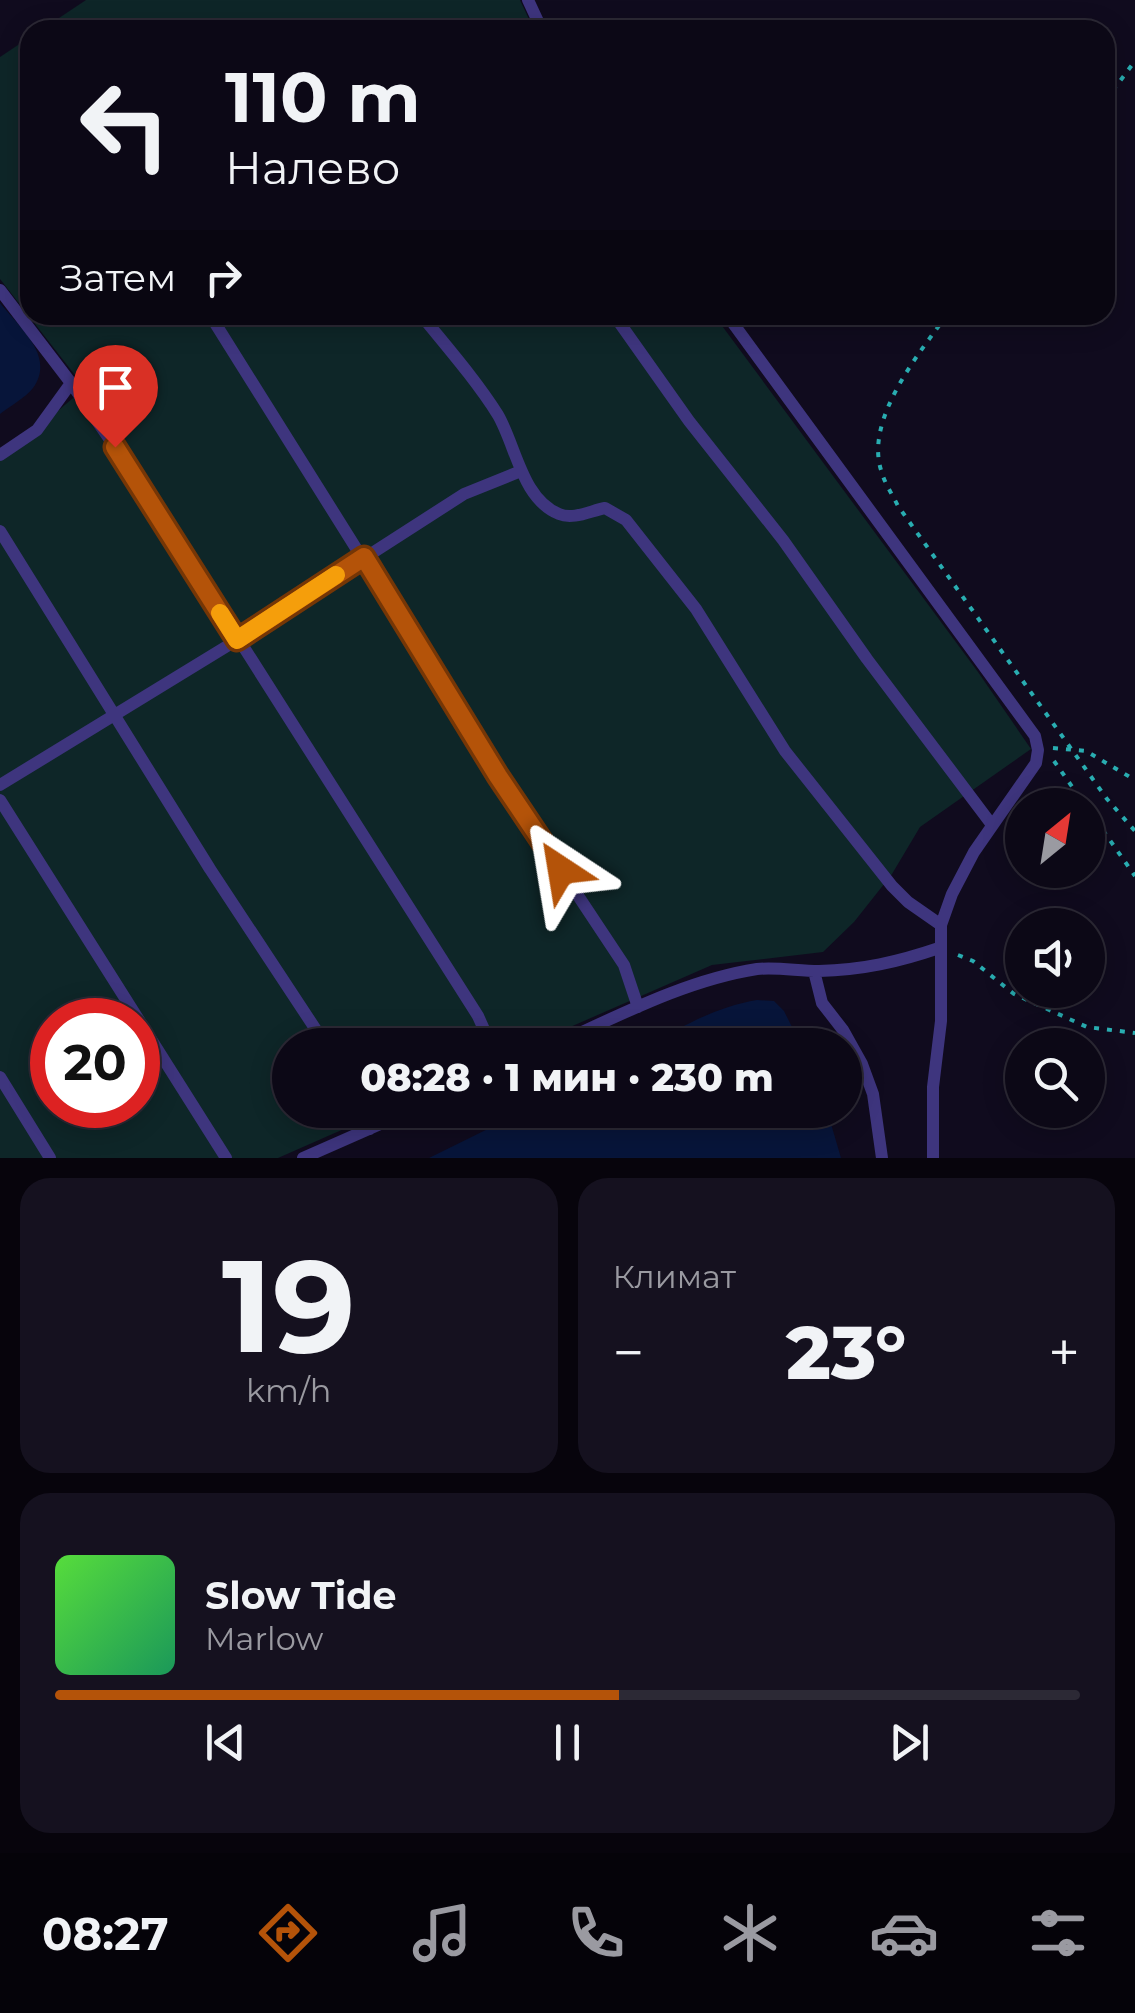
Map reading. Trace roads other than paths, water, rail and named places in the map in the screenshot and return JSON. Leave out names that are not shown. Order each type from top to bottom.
[{"type":"lane","points":[[0,290],[20,316]]},
{"type":"lane","points":[[27,325],[72,383],[137,480],[376,852],[483,1028]]},
{"type":"lane","points":[[216,325],[498,776],[624,965],[638,1006]]},
{"type":"lane","points":[[429,325],[498,417],[521,470],[543,504],[561,515],[580,516],[604,508],[626,520],[696,610],[785,751],[892,886],[942,925]]},
{"type":"lane","points":[[621,325],[992,825]]},
{"type":"lane","points":[[734,325],[1035,736],[1036,763],[992,825],[952,894],[942,925],[941,1021],[932,1087],[933,1158]]},
{"type":"lane","points":[[0,455],[36,430],[72,383]]},
{"type":"lane","points":[[0,785],[237,640],[464,494],[521,470]]},
{"type":"lane","points":[[0,531],[210,869],[315,1028]]},
{"type":"lane","points":[[0,800],[226,1158]]},
{"type":"lane","points":[[591,1028],[706,982],[756,970],[814,971],[891,965],[939,948]]},
{"type":"lane","points":[[814,971],[822,1004],[843,1030],[873,1094],[882,1158]]},
{"type":"lane","points":[[0,1077],[50,1158]]},
{"type":"lane","points":[[304,1158],[370,1129]]},
{"type":"water","points":[[0,303],[32,342],[40,365],[33,388],[0,414]]},
{"type":"water","points":[[757,1000],[774,1001],[792,1028],[681,1028]]},
{"type":"water","points":[[490,1128],[832,1128],[841,1158],[429,1158]]}]
